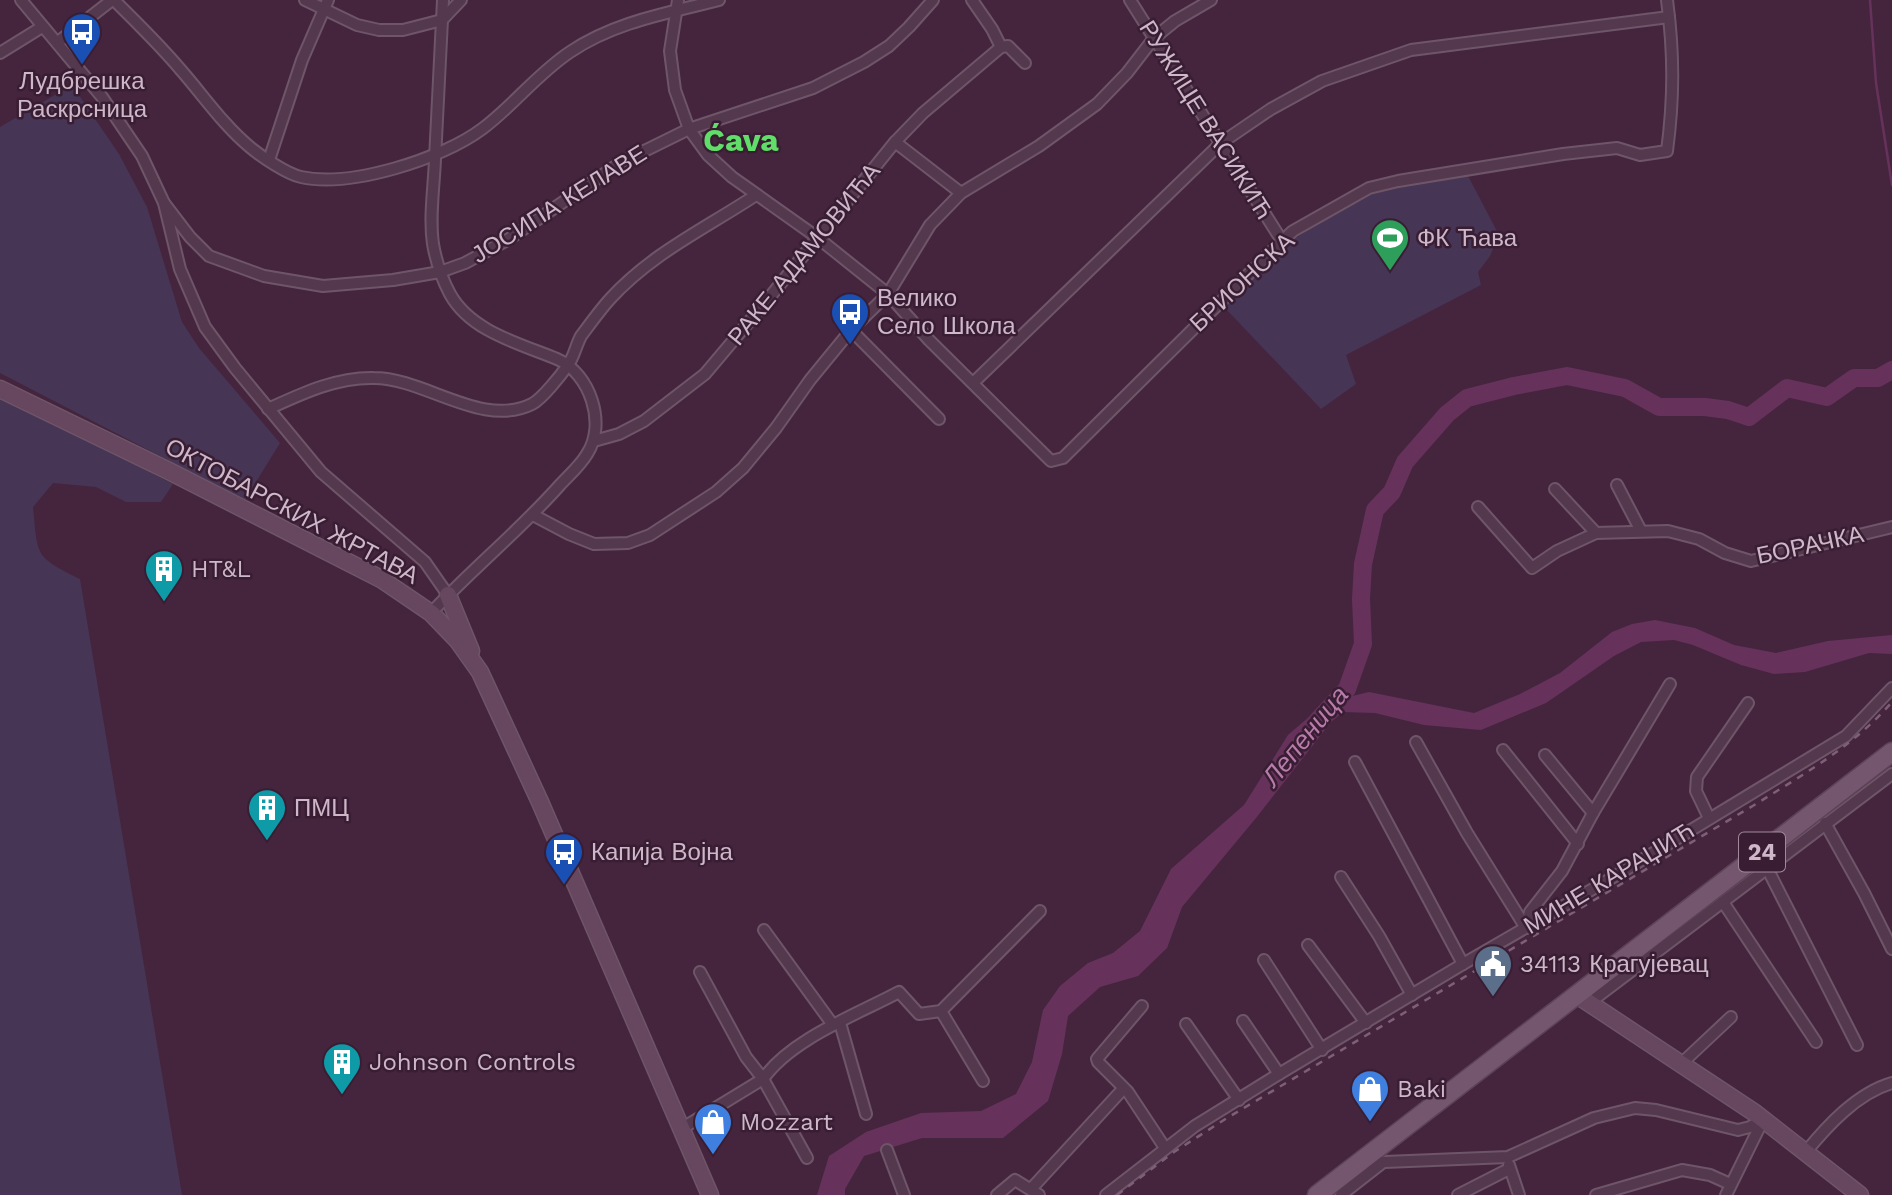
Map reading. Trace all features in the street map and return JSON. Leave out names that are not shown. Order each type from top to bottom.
[{"type":"main road","name":"24","points":[[1317,1195],[1583,999],[1892,752]]},
{"type":"street","points":[[21,0],[102,97],[142,156],[164,203],[180,269],[205,327],[321,472],[425,562],[449,595],[480,672]]},
{"type":"street","points":[[58,42],[113,0],[181,69],[251,149],[298,177],[332,181],[393,169],[435,156],[480,131],[570,51],[614,28],[678,6],[719,0]]},
{"type":"street","points":[[305,0],[326,5],[357,25],[379,30],[403,30],[442,20],[461,0]]},
{"type":"street","points":[[431,613],[533,515],[587,456],[594,441],[594,405],[585,383],[569,364],[491,332],[467,315],[452,297],[440,272],[433,244],[443,0]]},
{"type":"street","name":"ЈОСИПА КЕЛАВЕ","points":[[164,203],[190,237],[209,256],[264,276],[323,286],[393,280],[440,272],[465,263],[509,239],[620,163],[688,129],[813,88],[838,76],[888,46],[933,0]]},
{"type":"street","points":[[972,0],[1001,47],[1008,46],[1025,63]]},
{"type":"street","name":"РУЖИЦЕ ВАСИКИЋ","points":[[1130,0],[1282,241]]},
{"type":"street","points":[[533,515],[593,544],[628,543],[650,535],[716,492],[743,468],[851,330],[888,294],[930,225],[961,193],[1039,146],[1097,104],[1127,73],[1154,38],[1175,21],[1211,0]]},
{"type":"street","points":[[678,6],[670,51],[675,90],[688,129],[708,155],[757,195],[818,237],[888,294],[929,340],[974,382],[1221,144],[1271,109],[1321,81],[1411,50],[1669,17],[1667,0]]},
{"type":"street","points":[[269,160],[302,60],[326,5]]},
{"type":"street","name":"БРИОНСКА","points":[[974,382],[1051,461],[1063,458],[1293,231],[1369,188],[1563,154],[1617,148],[1640,155],[1667,151],[1673,105],[1669,17]]},
{"type":"street","points":[[0,53],[42,27]]},
{"type":"street","name":"РАКЕ АДАМОВИЋА","points":[[594,441],[619,434],[644,421],[705,374],[895,142],[923,113],[1001,47]]},
{"type":"street","points":[[895,142],[961,193]]},
{"type":"street","points":[[268,409],[308,391],[343,381],[375,377],[494,412],[533,404],[569,364],[580,339],[609,300],[636,272],[683,238],[757,195]]},
{"type":"street","points":[[851,330],[939,419]]},
{"type":"street","name":"ОКТОБАРСКИХ ЖРТАВА","points":[[0,389],[382,579],[431,613],[458,641],[480,672],[575,880],[710,1195]]},
{"type":"street","points":[[1617,485],[1641,531]]},
{"type":"street","points":[[1555,489],[1596,533]]},
{"type":"street","name":"БОРАЧКА","points":[[1478,507],[1532,568],[1557,551],[1596,533],[1668,531],[1699,539],[1725,553],[1751,561],[1892,527]]},
{"type":"street","points":[[1526,928],[1530,912],[1562,871],[1592,813],[1670,684]]},
{"type":"street","name":"МИНЕ КАРАЏИЋ","points":[[1106,1195],[1165,1147],[1279,1074],[1846,736],[1892,688]]},
{"type":"street","points":[[1709,818],[1696,791],[1697,777],[1748,703]]},
{"type":"street","points":[[1416,743],[1467,833],[1526,928]]},
{"type":"street","points":[[1503,750],[1577,844]]},
{"type":"street","points":[[1545,755],[1592,813]]},
{"type":"street","points":[[1355,762],[1463,964]]},
{"type":"street","points":[[1859,1195],[1763,1120],[1682,1063],[1583,999],[1723,902],[1892,774]]},
{"type":"street","points":[[1825,823],[1892,949]]},
{"type":"street","points":[[1767,868],[1857,1045]]},
{"type":"street","points":[[1341,877],[1379,936],[1412,995]]},
{"type":"street","points":[[1723,902],[1816,1042]]},
{"type":"street","points":[[681,1129],[763,1079],[772,1066],[792,1049],[899,992],[919,1014],[941,1011],[1040,911]]},
{"type":"street","points":[[764,930],[836,1024],[866,1114]]},
{"type":"street","points":[[1308,944],[1366,1023]]},
{"type":"street","points":[[1264,960],[1322,1050]]},
{"type":"street","points":[[700,972],[746,1057],[763,1079],[807,1158]]},
{"type":"street","points":[[1142,1006],[1097,1059],[1128,1093],[1165,1147]]},
{"type":"street","points":[[941,1011],[983,1081]]},
{"type":"street","points":[[1682,1063],[1731,1017]]},
{"type":"street","points":[[1243,1021],[1279,1074]]},
{"type":"street","points":[[1186,1024],[1239,1100]]},
{"type":"street","points":[[1805,1153],[1844,1112],[1875,1090],[1892,1083]]},
{"type":"street","points":[[997,1195],[1015,1180],[1035,1192],[1123,1089]]},
{"type":"street","points":[[1359,1163],[1508,1157],[1594,1118],[1635,1108],[1656,1110],[1738,1130],[1763,1120]]},
{"type":"street","points":[[1596,1195],[1682,1170],[1710,1175],[1728,1190],[1763,1120]]},
{"type":"street","points":[[887,1150],[904,1195]]},
{"type":"street","points":[[1508,1157],[1509,1169],[1519,1195]]},
{"type":"street","points":[[1341,1195],[1382,1163]]},
{"type":"street","points":[[1458,1195],[1509,1169]]},
{"type":"shaded area","points":[[72,85],[119,154],[147,207],[182,322],[199,348],[280,443],[245,500],[0,373],[0,127]]},
{"type":"shaded area","points":[[1467,174],[1499,235],[1490,256],[1478,272],[1481,285],[1346,355],[1356,384],[1321,409],[1224,307],[1285,245],[1374,188]]},
{"type":"shaded area","points":[[0,397],[173,484],[161,502],[126,502],[96,487],[53,483],[33,507],[41,553],[54,565],[80,579],[182,1195],[0,1195]]},
{"type":"water","points":[[1655,620],[1695,628],[1734,645],[1776,653],[1828,641],[1892,635],[1892,654],[1869,653],[1805,672],[1774,674],[1741,665],[1674,640],[1641,642],[1614,656],[1546,703],[1481,730],[1424,725],[1375,713],[1343,712],[1331,722],[1182,907],[1167,948],[1138,976],[1100,987],[1068,1016],[1062,1054],[1048,1101],[1003,1138],[922,1138],[864,1156],[845,1189],[845,1195],[817,1195],[829,1156],[866,1132],[921,1113],[981,1111],[1016,1094],[1032,1062],[1043,1010],[1060,986],[1088,963],[1113,953],[1140,931],[1171,869],[1244,805],[1288,735],[1331,698],[1338,706],[1344,698],[1369,692],[1474,713],[1520,694],[1560,673],[1612,632],[1632,624]]},
{"type":"waterway","points":[[1870,0],[1876,83],[1892,185]]},
{"type":"waterway","name":"Лепеница","points":[[1318,720],[1347,689],[1363,644],[1363,564],[1375,510],[1392,492],[1405,462],[1447,414],[1467,398],[1567,376],[1625,388],[1659,407],[1705,407],[1728,410],[1749,417],[1787,388],[1827,397],[1854,378],[1878,378],[1892,370]]},
{"type":"railway","points":[[1117,1195],[1174,1152],[1227,1118],[1756,804],[1828,758],[1862,732],[1892,702]]},
{"type":"place","name":"Лудбрешка Раскрсница","points":[[82,66]]},
{"type":"place","name":"ФК Ћава","points":[[1390,272]]},
{"type":"place","name":"Велико Село Школа","points":[[850,346]]},
{"type":"place","name":"HT&L","points":[[164,603]]},
{"type":"place","name":"ПМЦ","points":[[267,842]]},
{"type":"place","name":"Капија Војна","points":[[564,886]]},
{"type":"place","name":"34113 Крагујевац","points":[[1493,998]]},
{"type":"place","name":"Johnson Controls","points":[[342,1096]]},
{"type":"place","name":"Baki","points":[[1370,1123]]},
{"type":"place","name":"Mozzart","points":[[713,1156]]},
{"type":"district","name":"Ćava","points":[[741,140]]}]
